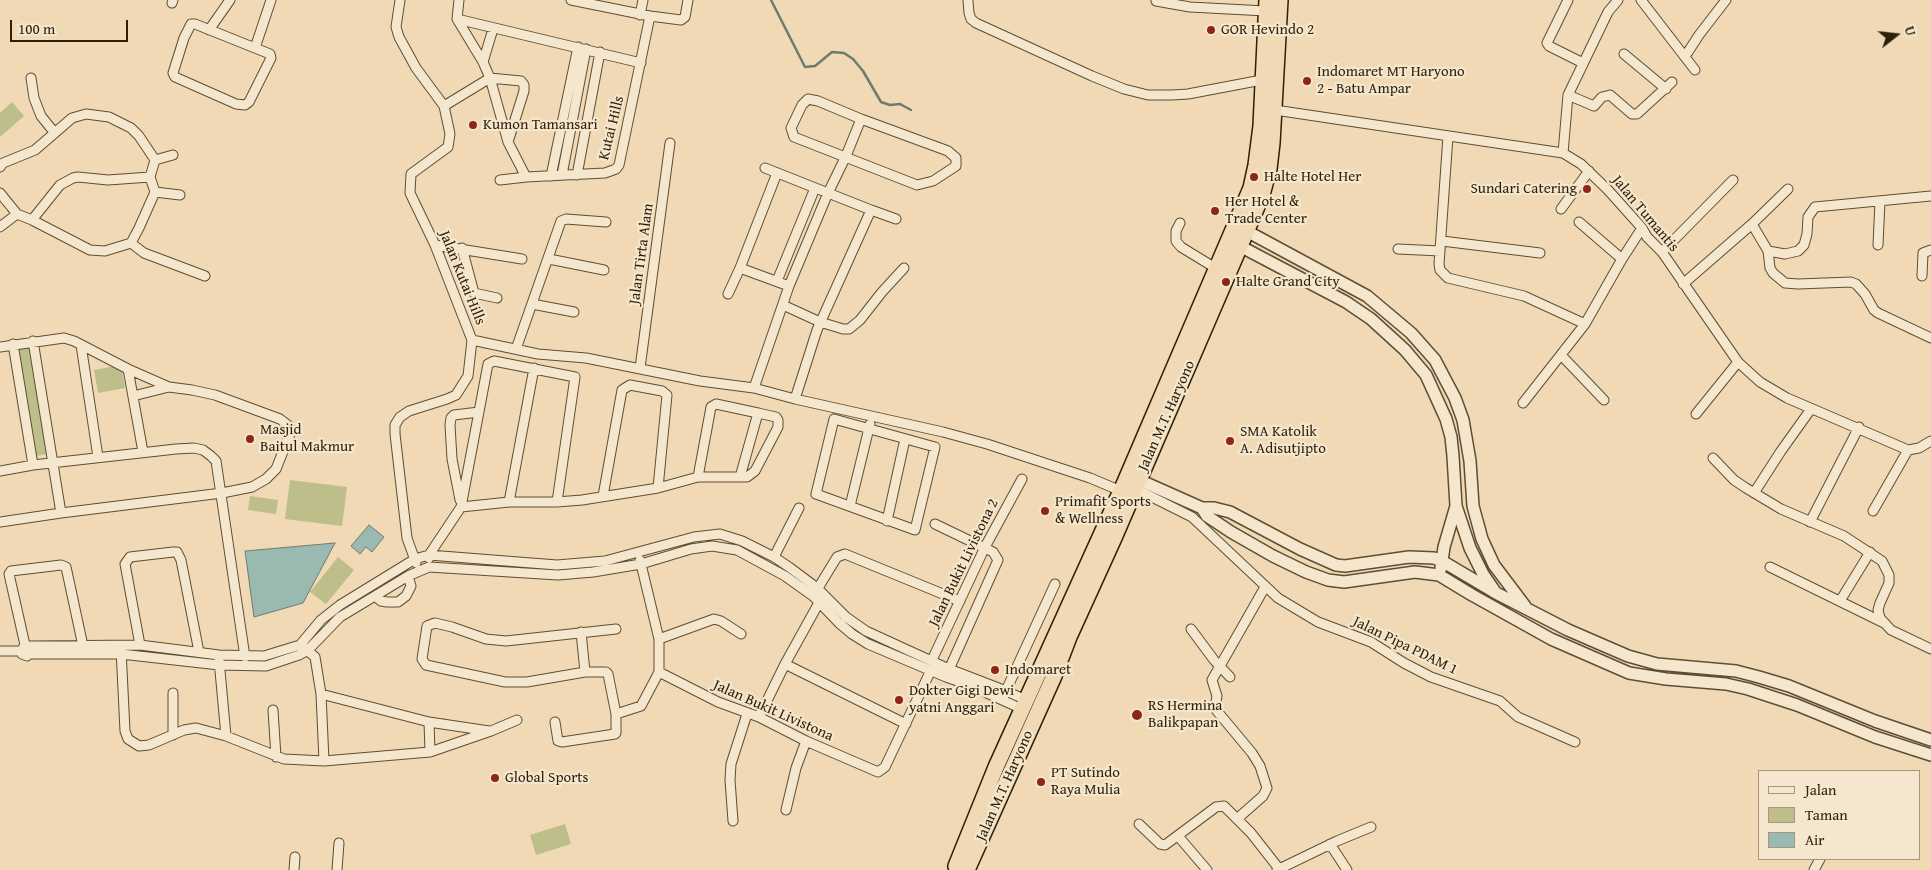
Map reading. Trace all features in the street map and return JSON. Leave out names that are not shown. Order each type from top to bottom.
[{"type":"highway","name":"Jalan M.T. Haryono","points":[[961,869],[977,850],[1054,676],[1241,228],[1255,171],[1270,79],[1280,0]]},
{"type":"highway","name":"Jalan M.T. Haryono","points":[[1241,228],[1262,195],[1270,169],[1275,110],[1270,79],[1266,6]]},
{"type":"highway","name":"Jalan M.T. Haryono","points":[[961,869],[1024,705],[1132,486],[1217,270],[1235,244]]},
{"type":"highway","points":[[977,850],[979,870]]},
{"type":"street","points":[[210,30],[230,0]]},
{"type":"street","points":[[255,48],[271,0]]},
{"type":"street","name":"Jalan Kutai Hills","points":[[399,0],[396,27],[401,42],[416,68],[444,106],[450,134],[448,147],[411,174],[410,193],[435,245],[472,340],[468,376],[456,394],[448,399],[409,411],[400,417],[395,425],[407,538],[415,559]]},
{"type":"street","points":[[459,0],[457,19],[483,62],[490,78],[508,142],[526,177]]},
{"type":"street","points":[[571,0],[590,2],[640,15],[678,21],[683,19],[688,0]]},
{"type":"street","points":[[640,15],[643,0]]},
{"type":"street","points":[[1568,0],[1547,43],[1549,46],[1583,63]]},
{"type":"street","points":[[1563,153],[1566,132],[1565,110],[1568,95],[1608,12],[1618,0]]},
{"type":"street","points":[[1642,0],[1695,70]]},
{"type":"street","points":[[1713,0],[1720,8]]},
{"type":"street","points":[[1684,56],[1726,0]]},
{"type":"street","points":[[968,1],[971,19],[976,23],[1124,89],[1148,95],[1188,94],[1270,79]]},
{"type":"street","points":[[1156,1],[1190,7],[1266,6]]},
{"type":"street","name":"Kutai Hills","points":[[500,180],[526,177],[605,174],[616,169],[619,165],[650,16]]},
{"type":"street","points":[[457,19],[641,63]]},
{"type":"street","points":[[191,24],[210,30],[270,54],[271,58],[249,102],[236,104],[174,75],[184,38],[191,24]]},
{"type":"street","points":[[483,62],[493,29]]},
{"type":"street","points":[[562,175],[582,48]]},
{"type":"street","points":[[551,176],[582,48]]},
{"type":"street","points":[[577,175],[600,52]]},
{"type":"street","points":[[1568,95],[1594,106],[1602,97],[1610,96],[1635,115],[1640,113],[1669,86],[1624,54]]},
{"type":"street","points":[[31,78],[34,98],[41,116],[54,132]]},
{"type":"street","points":[[444,106],[490,78],[521,81],[524,85],[508,142]]},
{"type":"street","points":[[811,99],[948,151],[956,158],[956,166],[934,181],[917,185],[846,156],[794,138],[792,128],[802,105],[811,99]]},
{"type":"street","name":"Jalan Tumantis","points":[[1275,110],[1563,153],[1589,171],[1642,228],[1647,237],[1662,252],[1738,362],[1772,391],[1908,450]]},
{"type":"street","points":[[0,166],[35,150],[72,118],[86,114],[109,117],[130,128],[139,136],[155,160]]},
{"type":"street","points":[[754,388],[789,286],[861,119]]},
{"type":"street","points":[[1448,136],[1440,270],[1448,278],[1524,296],[1585,324]]},
{"type":"street","name":"Jalan Tirta Alam","points":[[640,368],[670,143]]},
{"type":"street","points":[[155,160],[173,155]]},
{"type":"street","points":[[0,193],[17,214],[90,250],[105,251],[130,243],[140,228],[156,192],[150,177],[155,160]]},
{"type":"street","points":[[765,168],[896,218]]},
{"type":"street","points":[[1561,209],[1589,171]]},
{"type":"street","points":[[728,294],[777,173]]},
{"type":"street","points":[[32,220],[60,185],[73,178],[108,180],[150,177]]},
{"type":"street","points":[[1662,252],[1733,180]]},
{"type":"street","points":[[777,281],[815,188]]},
{"type":"street","points":[[1683,284],[1752,224],[1788,189]]},
{"type":"street","points":[[156,192],[180,195]]},
{"type":"street","points":[[1768,251],[1785,254],[1798,251],[1804,245],[1808,217],[1815,207],[1931,196]]},
{"type":"street","points":[[1878,246],[1880,201]]},
{"type":"street","points":[[795,399],[820,322],[871,210]]},
{"type":"street","points":[[0,227],[17,214]]},
{"type":"street","points":[[516,349],[560,224],[563,220],[606,222]]},
{"type":"street","points":[[1579,222],[1622,259]]},
{"type":"street","points":[[1180,223],[1176,232],[1176,241],[1181,247],[1217,270]]},
{"type":"street","points":[[1752,224],[1768,251],[1770,268],[1785,283],[1851,282],[1856,284],[1865,294],[1874,310],[1878,313],[1931,338]]},
{"type":"street","points":[[1241,228],[1352,287],[1379,304],[1411,333],[1436,360],[1463,420],[1467,441],[1473,506],[1482,539],[1494,565],[1527,608]]},
{"type":"street","points":[[1523,403],[1562,356],[1585,324],[1642,228]]},
{"type":"street","points":[[1442,241],[1540,253]]},
{"type":"street","points":[[130,243],[144,253],[205,276]]},
{"type":"street","points":[[1235,244],[1346,302],[1370,319],[1418,363],[1434,388],[1446,419],[1451,437],[1456,506],[1469,544],[1483,574],[1496,593],[1526,625]]},
{"type":"street","points":[[435,245],[522,259]]},
{"type":"street","points":[[462,248],[474,293],[497,298]]},
{"type":"street","points":[[1398,249],[1440,251]]},
{"type":"street","points":[[1922,276],[1923,253],[1931,250]]},
{"type":"street","points":[[1280,266],[1286,252]]},
{"type":"street","points":[[549,259],[604,270]]},
{"type":"street","points":[[740,268],[789,286]]},
{"type":"street","points":[[783,305],[820,322],[843,329],[855,326],[904,268]]},
{"type":"street","points":[[1346,302],[1352,287]]},
{"type":"street","points":[[532,304],[574,312]]},
{"type":"street","points":[[0,346],[64,338],[74,341],[128,369],[169,387],[215,395],[280,419],[289,426],[290,434],[278,467],[266,479],[252,486],[222,493],[0,522]]},
{"type":"street","name":"Jalan Pipa PDAM 1","points":[[472,340],[538,354],[586,358],[700,381],[754,388],[987,444],[1090,478],[1132,486],[1192,517],[1278,598],[1318,622],[1371,642],[1404,663],[1431,677],[1500,701],[1518,717],[1575,742]]},
{"type":"street","points":[[33,341],[61,513]]},
{"type":"street","points":[[13,344],[34,465]]},
{"type":"street","points":[[81,345],[98,457]]},
{"type":"street","points":[[1562,356],[1604,400]]},
{"type":"street","points":[[428,567],[429,555],[461,507],[490,362],[494,361],[534,368],[574,377],[557,502]]},
{"type":"street","points":[[1696,414],[1738,362]]},
{"type":"street","points":[[509,502],[534,368]]},
{"type":"street","points":[[128,369],[143,452]]},
{"type":"street","points":[[603,496],[622,390],[630,385],[662,391],[667,395],[658,488]]},
{"type":"street","points":[[133,396],[169,387]]},
{"type":"street","points":[[461,507],[509,502],[557,502],[658,488],[698,477],[740,478],[750,476],[778,426],[776,417],[716,404],[711,407],[709,409],[698,477]]},
{"type":"street","points":[[1754,493],[1811,409]]},
{"type":"street","points":[[461,507],[452,459],[451,418],[454,415],[479,412]]},
{"type":"street","points":[[740,478],[758,414]]},
{"type":"street","points":[[850,506],[872,416]]},
{"type":"street","points":[[834,419],[869,429],[934,447],[915,530],[816,494],[834,419]]},
{"type":"street","points":[[1810,522],[1859,428]]},
{"type":"street","points":[[887,520],[905,439]]},
{"type":"street","points":[[1873,510],[1908,450],[1919,448],[1931,441]]},
{"type":"street","points":[[0,471],[143,452],[194,448],[203,450],[216,461],[245,656]]},
{"type":"street","points":[[1713,458],[1734,480],[1781,510],[1844,536],[1882,561],[1889,575],[1889,583],[1878,610],[1880,618],[1891,630],[1931,649]]},
{"type":"street","name":"Jalan Bukit Livistona 2","points":[[878,772],[885,767],[934,666],[960,601],[985,547],[1022,479]]},
{"type":"street","points":[[1132,486],[1202,508],[1214,508],[1230,512],[1327,562],[1345,566],[1423,556],[1442,560],[1496,593],[1568,630],[1628,656],[1657,664],[1736,671],[1759,676],[1931,740]]},
{"type":"street","points":[[1439,574],[1444,547],[1456,506]]},
{"type":"street","points":[[774,557],[800,508]]},
{"type":"street","points":[[1202,508],[1207,516],[1216,523],[1273,556],[1328,580],[1344,582],[1415,572],[1439,574],[1526,625],[1629,673],[1666,679],[1726,684],[1748,689],[1797,705],[1875,737],[1931,755]]},
{"type":"street","points":[[935,524],[985,547],[996,554],[998,564],[947,673]]},
{"type":"street","points":[[27,649],[121,654],[219,665],[266,666],[299,655],[321,620],[340,605],[415,559],[429,555],[557,565],[605,560],[710,534],[730,537],[774,557],[818,595],[866,631],[969,685],[1002,700],[1024,705]]},
{"type":"street","points":[[725,547],[730,537]]},
{"type":"street","points":[[1469,544],[1482,539]]},
{"type":"street","points":[[0,651],[121,644],[219,655],[264,656],[304,648],[340,617],[408,576],[428,567],[558,575],[593,572],[642,564],[691,549],[712,546],[737,550],[818,595]]},
{"type":"street","points":[[140,645],[125,564],[130,557],[177,552],[181,560],[199,652]]},
{"type":"street","points":[[616,714],[641,706],[659,672],[659,639],[638,552]]},
{"type":"street","points":[[1840,601],[1870,552]]},
{"type":"street","points":[[759,717],[837,557],[845,554],[960,601]]},
{"type":"street","points":[[415,559],[419,571]]},
{"type":"street","points":[[27,649],[10,572],[64,565],[67,569],[83,646]]},
{"type":"street","points":[[1344,582],[1345,566]]},
{"type":"street","points":[[1770,567],[1884,623]]},
{"type":"street","points":[[375,596],[381,601],[398,602],[406,596],[410,586],[408,576]]},
{"type":"street","points":[[1002,700],[1055,584]]},
{"type":"street","points":[[1238,818],[1264,796],[1267,788],[1260,766],[1252,753],[1216,709],[1217,696],[1212,680],[1265,587]]},
{"type":"street","points":[[659,639],[714,619],[721,621],[742,634]]},
{"type":"street","points":[[555,722],[558,741],[564,742],[613,736],[616,733],[616,714],[608,674],[606,672],[584,672],[527,682],[505,682],[426,665],[423,661],[427,626],[431,623],[452,627],[486,639],[506,641],[616,629]]},
{"type":"street","points":[[1191,629],[1230,677]]},
{"type":"street","points":[[581,632],[584,672]]},
{"type":"street","points":[[121,644],[125,731],[128,739],[139,746],[196,728],[226,736],[276,757],[324,761],[430,752],[517,720]]},
{"type":"street","points":[[304,648],[315,657],[321,694],[324,761]]},
{"type":"street","points":[[219,655],[226,736]]},
{"type":"street","points":[[785,664],[906,724]]},
{"type":"street","name":"Jalan Bukit Livistona","points":[[659,672],[718,702],[759,717],[806,741],[878,772]]},
{"type":"street","points":[[947,673],[1006,690],[1024,705]]},
{"type":"street","points":[[173,693],[173,735]]},
{"type":"street","points":[[321,694],[429,722],[491,731]]},
{"type":"street","points":[[274,710],[276,757]]},
{"type":"street","points":[[733,821],[730,780],[731,764],[747,714]]},
{"type":"street","points":[[429,722],[430,752]]},
{"type":"street","points":[[786,810],[796,768],[806,741]]},
{"type":"street","points":[[1139,824],[1163,845],[1178,836],[1211,810],[1221,805],[1228,808],[1238,818],[1279,870],[1330,844],[1372,827]]},
{"type":"street","points":[[1178,836],[1207,870]]},
{"type":"street","points":[[337,870],[339,843]]},
{"type":"street","points":[[1330,844],[1346,870]]},
{"type":"street","points":[[294,870],[295,857]]},
{"type":"green space","points":[[12,102],[24,116],[0,137],[0,113]]},
{"type":"green space","points":[[28,344],[48,454],[36,456],[16,347]]},
{"type":"green space","points":[[121,365],[125,388],[98,393],[94,370]]},
{"type":"green space","points":[[290,480],[347,487],[342,526],[285,519]]},
{"type":"green space","points":[[250,496],[278,500],[276,514],[248,510]]},
{"type":"green space","points":[[338,557],[354,570],[326,604],[310,592]]},
{"type":"green space","points":[[565,824],[571,844],[536,855],[530,835]]},
{"type":"water","points":[[369,525],[384,537],[372,552],[366,547],[360,554],[351,546]]},
{"type":"water","points":[[335,543],[303,603],[254,617],[245,551]]},
{"type":"waterway","points":[[771,0],[805,67],[815,66],[832,52],[844,53],[853,59],[863,71],[881,102],[890,105],[900,104],[911,110]]},
{"type":"place","name":"GOR Hevindo 2","points":[[1211,30]]},
{"type":"place","name":"Indomaret MT Haryono 2 - Batu Ampar","points":[[1307,81]]},
{"type":"place","name":"Kumon Tamansari","points":[[473,125]]},
{"type":"place","name":"Halte Hotel Her","points":[[1254,177]]},
{"type":"place","name":"Sundari Catering","points":[[1587,189]]},
{"type":"place","name":"Her Hotel & Trade Center","points":[[1215,211]]},
{"type":"place","name":"Halte Grand City","points":[[1226,282]]},
{"type":"place","name":"Masjid Baitul Makmur","points":[[250,439]]},
{"type":"place","name":"SMA Katolik A. Adisutjipto","points":[[1230,441]]},
{"type":"place","name":"Primafit Sports & Wellness","points":[[1045,511]]},
{"type":"place","name":"Indomaret","points":[[995,670]]},
{"type":"place","name":"Dokter Gigi Dewi yatni Anggari","points":[[899,700]]},
{"type":"place","name":"RS Hermina Balikpapan","points":[[1137,715]]},
{"type":"place","name":"Global Sports","points":[[495,778]]},
{"type":"place","name":"PT Sutindo Raya Mulia","points":[[1041,782]]}]
